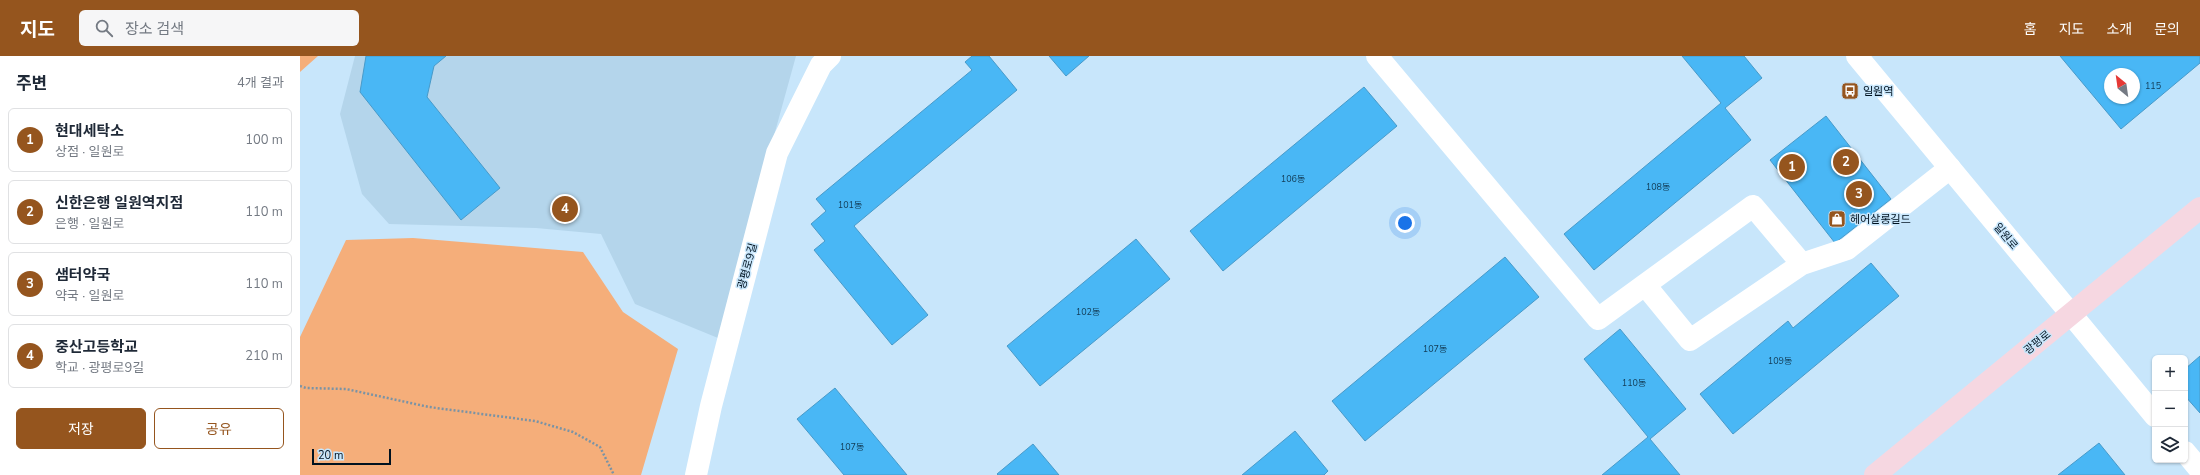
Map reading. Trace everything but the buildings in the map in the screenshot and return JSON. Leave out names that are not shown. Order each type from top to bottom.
[{"type":"main road","name":"광평로","points":[[1874,475],[2200,208]]},
{"type":"street","points":[[1377,56],[1598,319],[1753,206],[1802,264]]},
{"type":"street","name":"일원로","points":[[1857,56],[2152,412]]},
{"type":"street","name":"광평로9길","points":[[696,475],[711,406],[777,153],[825,60]]},
{"type":"street","points":[[1645,285],[1690,340],[1802,264],[1847,249],[1950,168]]},
{"type":"street","points":[[2188,456],[2200,470]]},
{"type":"path","points":[[300,386],[306,388],[346,389],[429,407],[535,421],[573,432],[600,447],[614,475]]},
{"type":"shaded area","points":[[300,56],[318,56],[300,72]]},
{"type":"shaded area","points":[[355,56],[796,56],[718,338],[635,304],[601,234],[536,228],[389,224],[362,194],[340,114]]},
{"type":"shaded area","points":[[413,238],[583,252],[623,312],[678,349],[641,475],[300,475],[300,337],[346,240]]},
{"type":"place","name":"일원역","points":[[1850,91]]},
{"type":"place","name":"신한은행 일원역지점","points":[[1846,162]]},
{"type":"place","name":"현대세탁소","points":[[1792,167]]},
{"type":"place","name":"샘터약국","points":[[1859,194]]},
{"type":"place","name":"중산고등학교","points":[[565,209]]},
{"type":"place","name":"헤어살롱길드","points":[[1837,219]]}]
